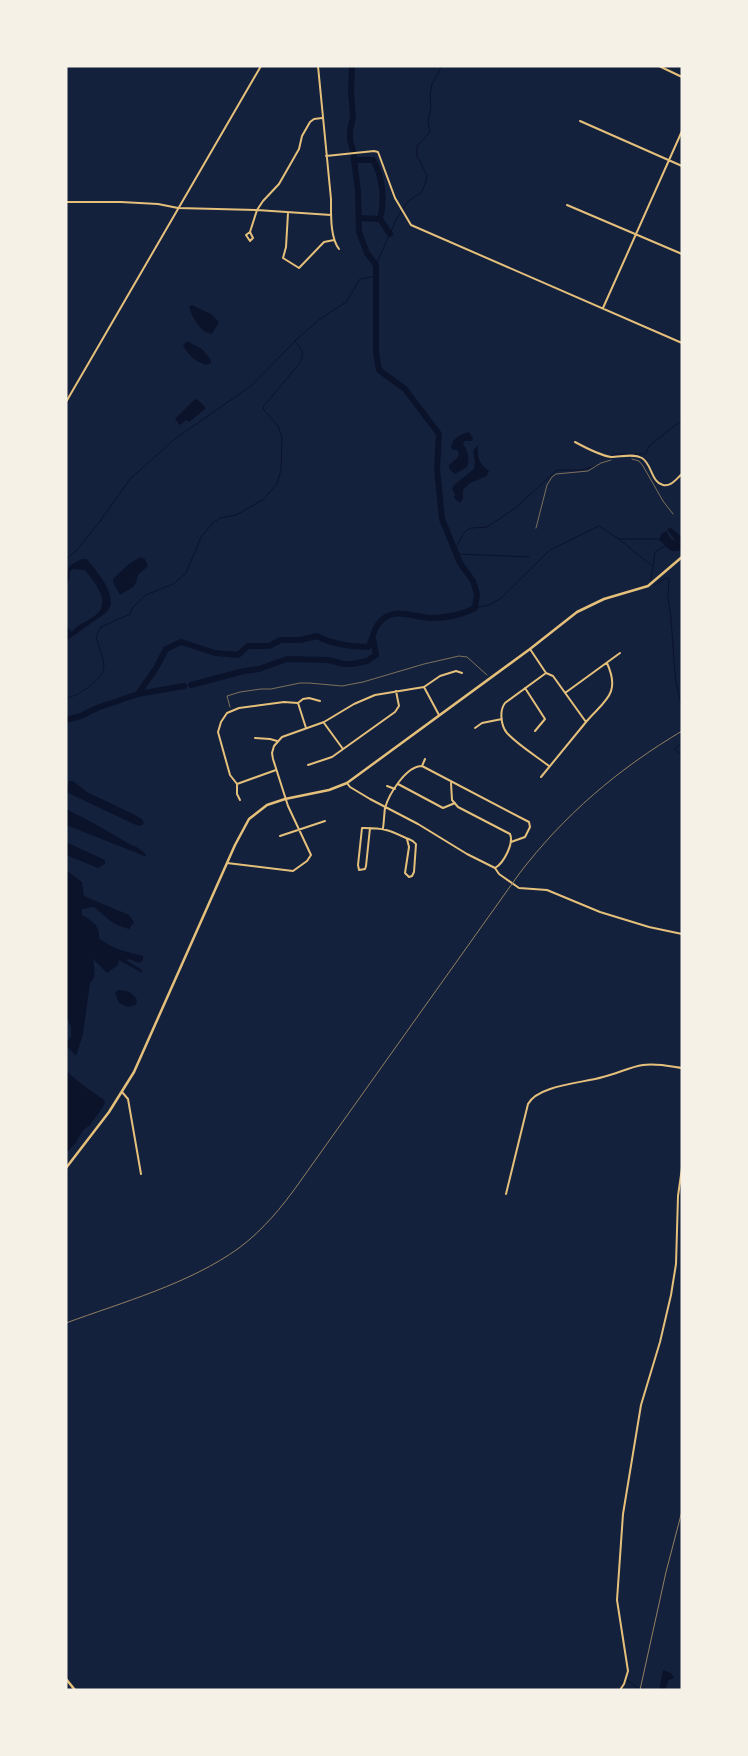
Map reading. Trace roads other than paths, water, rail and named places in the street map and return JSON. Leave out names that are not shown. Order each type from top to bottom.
[{"type":"main road","points":[[66,1168],[122,1092],[146,1047],[227,863],[249,819],[267,805],[329,790],[346,783],[530,649],[577,612],[604,599],[648,586],[682,557]]},
{"type":"main road","points":[[66,1679],[73,1689]]},
{"type":"street","points":[[66,402],[261,66]]},
{"type":"street","points":[[318,66],[331,215],[334,240],[339,249]]},
{"type":"street","points":[[659,66],[682,77]]},
{"type":"street","points":[[250,232],[257,210],[263,200],[279,184],[299,149],[302,136],[310,122],[323,118]]},
{"type":"street","points":[[580,122],[682,166]]},
{"type":"street","points":[[603,308],[682,131]]},
{"type":"street","points":[[326,156],[378,152],[395,198],[411,225],[682,342]]},
{"type":"street","points":[[66,202],[126,202],[178,208],[257,210],[331,215]]},
{"type":"street","points":[[567,205],[682,254]]},
{"type":"street","points":[[288,212],[286,247],[282,258],[299,268],[324,242],[334,240]]},
{"type":"street","points":[[575,442],[603,455],[640,457],[647,463],[656,480],[663,485],[673,483],[682,474]]},
{"type":"street","points":[[530,649],[546,673],[553,676],[586,722]]},
{"type":"street","points":[[566,693],[620,653]]},
{"type":"street","points":[[541,777],[611,693],[614,686],[607,663]]},
{"type":"street","points":[[227,863],[293,871],[307,861],[311,855],[286,799],[276,770],[272,753],[277,741],[282,737],[324,722],[365,698],[396,690],[424,687],[440,676],[456,670],[462,673]]},
{"type":"street","points":[[546,673],[503,706],[502,719],[506,733],[549,766]]},
{"type":"street","points":[[424,687],[438,715]]},
{"type":"street","points":[[525,688],[545,720],[535,731]]},
{"type":"street","points":[[308,765],[327,760],[395,712],[398,706],[396,690]]},
{"type":"street","points":[[240,800],[237,794],[237,784],[230,776],[218,732],[221,722],[227,713],[232,710],[284,702],[298,702],[309,698],[320,701]]},
{"type":"street","points":[[298,702],[306,728]]},
{"type":"street","points":[[475,728],[482,723],[502,719]]},
{"type":"street","points":[[324,722],[343,749]]},
{"type":"street","points":[[255,738],[277,741]]},
{"type":"street","points":[[422,766],[425,759]]},
{"type":"street","points":[[384,828],[386,807],[402,777],[417,766],[422,766],[529,822],[530,827],[525,837],[511,842]]},
{"type":"street","points":[[237,784],[276,770]]},
{"type":"street","points":[[451,782],[452,800],[458,807],[508,832],[512,837],[500,865],[495,868]]},
{"type":"street","points":[[346,783],[356,791],[495,868],[499,874],[516,886],[547,890],[600,912],[650,927],[682,934]]},
{"type":"street","points":[[398,784],[442,808],[455,803]]},
{"type":"street","points":[[387,786],[395,789]]},
{"type":"street","points":[[280,836],[325,821]]},
{"type":"street","points":[[370,828],[366,866],[365,869],[359,870],[362,828],[370,828],[384,828],[414,841],[417,849],[412,876],[409,877],[405,873],[408,847],[407,838]]},
{"type":"street","points":[[506,1194],[528,1104],[533,1097],[551,1089],[605,1077],[640,1066],[653,1064],[682,1068]]},
{"type":"street","points":[[122,1092],[128,1100],[141,1174]]},
{"type":"street","points":[[620,1690],[628,1671],[617,1600],[623,1514],[641,1406],[660,1342],[671,1294],[676,1264],[678,1196],[682,1168]]},
{"type":"water","points":[[192,305],[211,314],[219,322],[212,334],[204,331],[198,324],[189,307]]},
{"type":"water","points":[[187,341],[202,349],[211,360],[211,363],[206,365],[193,358],[183,345]]},
{"type":"water","points":[[195,399],[205,409],[189,422],[186,420],[180,425],[175,419]]},
{"type":"water","points":[[468,432],[473,439],[472,441],[465,441],[463,444],[468,455],[467,467],[455,474],[449,469],[449,465],[458,457],[459,453],[451,447],[457,437]]},
{"type":"water","points":[[478,445],[479,460],[489,471],[487,476],[470,483],[463,490],[463,498],[460,503],[454,498],[455,494],[452,489],[454,485],[474,469],[473,451]]},
{"type":"water","points":[[671,528],[682,537],[681,550],[671,550],[659,540],[661,534],[666,531],[671,539],[676,541],[667,529]]},
{"type":"water","points":[[141,557],[145,559],[148,566],[138,575],[133,587],[120,595],[113,579],[130,563]]},
{"type":"water","points":[[82,559],[87,559],[103,580],[109,592],[111,605],[107,612],[66,641],[66,626],[72,632],[101,608],[101,595],[85,570],[72,569],[66,584],[69,568]]},
{"type":"water","points":[[69,781],[73,781],[87,792],[135,815],[142,819],[144,823],[141,826],[136,825],[66,792]]},
{"type":"water","points":[[66,809],[140,849],[147,857],[66,825]]},
{"type":"water","points":[[66,842],[105,860],[105,864],[98,868],[66,855]]},
{"type":"water","points":[[66,870],[82,882],[84,896],[129,915],[134,922],[129,929],[113,923],[94,907],[82,909],[82,915],[96,926],[99,938],[114,947],[143,956],[143,960],[139,963],[126,960],[142,970],[142,973],[119,960],[118,965],[107,973],[93,959],[94,975],[90,983],[83,1034],[76,1056],[66,1045],[66,1042],[71,1037],[71,1027],[66,1015]]},
{"type":"water","points":[[118,990],[131,993],[137,1000],[136,1005],[128,1007],[119,1003],[115,993]]},
{"type":"water","points":[[66,1071],[105,1102],[90,1125],[83,1130],[75,1144],[66,1153]]},
{"type":"water","points":[[663,1670],[671,1673],[674,1678],[669,1680],[665,1690],[659,1690]]},
{"type":"waterway","points":[[66,720],[138,694],[156,668],[166,649],[181,642],[215,653],[238,655],[248,646],[269,646],[281,640],[300,640],[317,636],[342,644],[368,647],[377,625],[390,615],[403,614],[442,618],[458,615],[475,608],[477,594],[473,581],[460,563],[442,519],[437,468],[439,434],[405,389],[379,370],[376,352],[376,265],[367,253],[359,232],[358,191],[350,140],[353,117],[351,92],[352,66]]},
{"type":"waterway","points":[[376,265],[396,220],[408,201],[422,192],[426,181],[427,175],[417,156],[417,146],[430,132],[428,122],[431,107],[430,95],[432,84],[442,66]]},
{"type":"waterway","points":[[354,160],[373,160],[379,174],[382,189],[380,219],[390,234]]},
{"type":"waterway","points":[[359,218],[380,219]]},
{"type":"waterway","points":[[66,559],[76,551],[98,524],[130,479],[176,438],[251,386],[295,341],[320,319],[346,302],[360,279],[376,276]]},
{"type":"waterway","points":[[66,698],[76,695],[89,687],[103,672],[104,664],[96,636],[101,627],[130,614],[133,607],[146,595],[173,584],[186,573],[201,537],[213,523],[220,518],[236,515],[264,499],[277,484],[281,470],[282,437],[278,426],[263,407],[301,361],[302,352],[295,341]]},
{"type":"waterway","points":[[635,454],[646,454],[649,446],[682,420]]},
{"type":"waterway","points":[[613,454],[632,454]]},
{"type":"waterway","points":[[455,549],[467,530],[487,527],[514,509],[557,470],[581,470],[596,466]]},
{"type":"waterway","points":[[475,608],[489,605],[500,599],[550,550],[599,526],[619,539],[652,566]]},
{"type":"waterway","points":[[619,539],[659,539]]},
{"type":"waterway","points":[[651,580],[655,552],[665,546]]},
{"type":"waterway","points":[[457,554],[529,557]]},
{"type":"waterway","points":[[655,585],[666,578],[669,579],[668,598],[676,682],[682,708]]},
{"type":"waterway","points":[[191,685],[259,669],[287,659],[328,660],[344,664],[367,661],[376,655],[373,639]]},
{"type":"waterway","points":[[138,694],[184,686]]},
{"type":"waterway","points":[[682,743],[674,749],[682,756]]},
{"type":"waterway","points":[[627,1680],[638,1688]]},
{"type":"railway","points":[[66,1323],[155,1291],[199,1272],[220,1261],[256,1234],[293,1192],[536,852],[573,813],[614,777],[682,731]]},
{"type":"railway","points":[[640,1690],[666,1572],[682,1511]]}]
